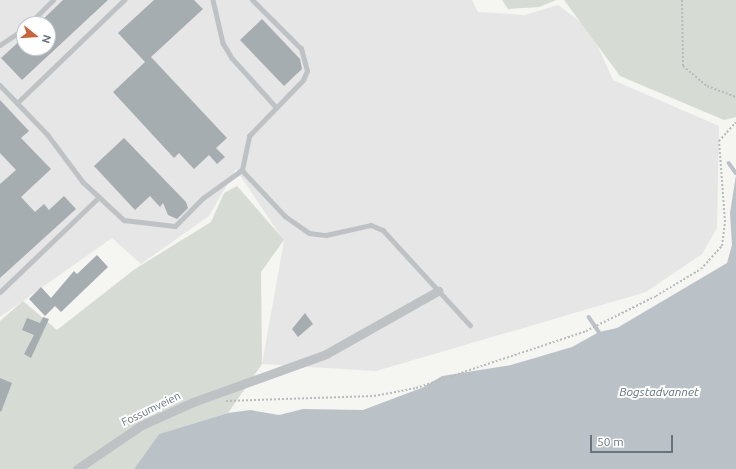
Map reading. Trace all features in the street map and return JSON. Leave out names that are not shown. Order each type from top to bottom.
[{"type":"street","name":"Fossumveien","points":[[77,469],[140,426],[242,385],[326,354],[438,291]]},
{"type":"lane","points":[[37,16],[53,0]]},
{"type":"lane","points":[[18,103],[124,0]]},
{"type":"lane","points":[[213,0],[223,43],[232,58],[275,106]]},
{"type":"lane","points":[[0,85],[18,103],[98,197],[124,220],[175,226],[203,198],[242,170],[249,136],[275,106],[303,80],[306,61],[301,50],[252,0]]},
{"type":"lane","points":[[0,45],[16,34]]},
{"type":"lane","points":[[242,170],[285,216],[309,232],[326,235],[371,225],[383,230],[470,325]]},
{"type":"lane","points":[[0,292],[98,197]]},
{"type":"path","points":[[682,0],[683,66],[707,86],[736,97]]},
{"type":"path","points":[[224,402],[374,396],[416,388],[586,331],[656,296],[701,269],[722,246],[725,222],[719,142],[736,122]]},
{"type":"shaded area","points":[[0,0],[472,0],[478,12],[525,15],[558,5],[590,29],[613,80],[719,126],[717,228],[702,254],[646,292],[376,371],[262,364],[284,241],[236,169],[209,216],[141,264],[112,238],[0,317]]},
{"type":"shaded area","points":[[502,0],[556,0],[539,7],[508,9]]},
{"type":"shaded area","points":[[564,0],[736,0],[736,117],[724,120],[620,76]]},
{"type":"shaded area","points":[[237,186],[284,240],[261,272],[262,364],[228,413],[159,434],[134,469],[0,469],[0,321],[23,301],[57,330],[135,269],[211,222],[224,193]]},
{"type":"water","name":"Bogstadvannet","points":[[736,175],[736,469],[134,469],[159,434],[228,413],[250,410],[279,415],[303,409],[363,410],[424,387],[442,376],[511,365],[572,347],[599,332],[617,328],[727,263],[732,245],[730,213]]},
{"type":"building","points":[[63,0],[108,0],[56,48],[56,16],[46,16]]},
{"type":"building","points":[[154,0],[194,0],[203,9],[151,57],[227,138],[216,148],[225,157],[217,164],[209,155],[194,169],[179,153],[174,158],[113,92],[145,62],[118,33]]},
{"type":"building","points":[[262,19],[300,59],[302,69],[284,86],[240,40]]},
{"type":"building","points":[[16,44],[16,56],[48,56],[22,80],[1,58]]},
{"type":"building","points":[[0,100],[29,131],[21,138],[51,169],[21,197],[35,212],[44,204],[49,210],[64,196],[76,209],[0,278],[0,184],[16,170],[0,153]]},
{"type":"building","points":[[124,138],[186,202],[188,208],[177,219],[168,215],[163,203],[160,207],[150,196],[135,210],[94,166]]},
{"type":"building","points":[[97,255],[108,267],[61,312],[55,306],[45,316],[29,299],[41,287],[51,298],[74,271],[77,274]]},
{"type":"building","points":[[305,313],[313,324],[298,337],[292,329]]},
{"type":"building","points":[[43,317],[49,319],[31,358],[24,354],[34,335],[22,330],[27,318],[40,323]]},
{"type":"building","points":[[0,378],[12,383],[1,412],[0,411]]},
{"type":"waterway","points":[[729,163],[736,173]]},
{"type":"waterway","points":[[589,317],[599,332]]}]
